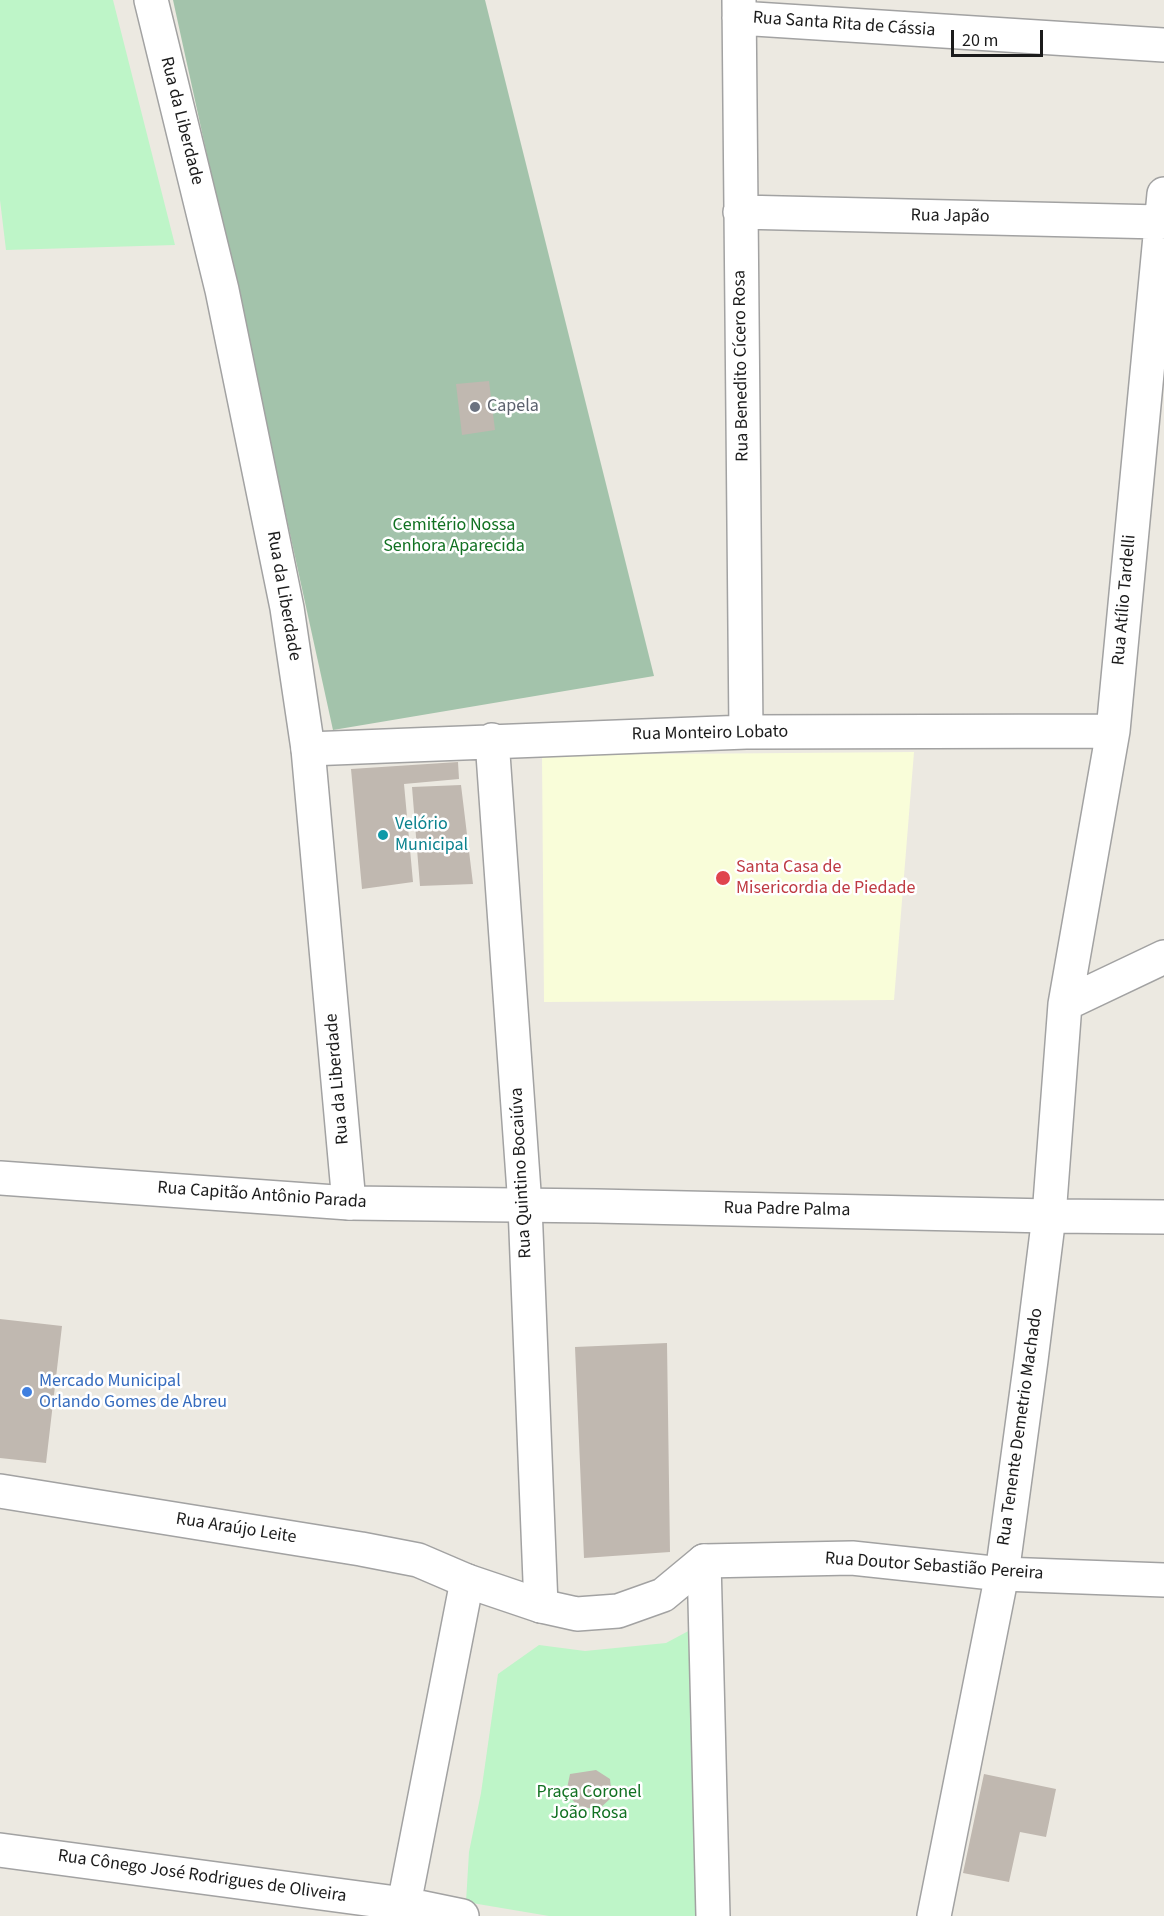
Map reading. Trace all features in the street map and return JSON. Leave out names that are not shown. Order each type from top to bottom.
[{"type":"street","name":"Rua da Liberdade","points":[[152,0],[225,302],[287,608],[308,749],[349,1203]]},
{"type":"street","name":"Rua Santa Rita de Cássia","points":[[739,9],[1164,45]]},
{"type":"street","name":"Rua Benedito Cícero Rosa","points":[[739,9],[746,732]]},
{"type":"street","name":"Rua Japão","points":[[740,212],[1162,208]]},
{"type":"street","name":"Rua Atílio Tardelli","points":[[1065,1004],[1113,731],[1162,208]]},
{"type":"street","name":"Rua Monteiro Lobato","points":[[308,749],[492,740],[746,732],[1113,731]]},
{"type":"street","name":"Rua Quintino Bocaiúva","points":[[492,740],[525,1206],[541,1606]]},
{"type":"street","points":[[1065,1004],[1164,957]]},
{"type":"street","name":"Rua Tenente Demetrio Machado","points":[[934,1916],[1002,1574],[1049,1216],[1065,1004]]},
{"type":"street","name":"Rua Capitão Antônio Parada","points":[[0,1178],[349,1203],[525,1206]]},
{"type":"street","name":"Rua Padre Palma","points":[[525,1206],[1164,1217]]},
{"type":"street","name":"Rua Araújo Leite","points":[[0,1491],[361,1549],[418,1560],[467,1581]]},
{"type":"street","name":"Rua Doutor Sebastião Pereira","points":[[704,1561],[852,1558],[1002,1574],[1164,1580]]},
{"type":"street","points":[[462,1916],[404,1904],[467,1581],[541,1606],[578,1614],[618,1611],[663,1595],[704,1561]]},
{"type":"street","points":[[704,1561],[713,1916]]},
{"type":"street","name":"Rua Cônego José Rodrigues de Oliveira","points":[[0,1850],[404,1904]]},
{"type":"shaded area","name":"Santa Casa de Misericordia de Piedade","points":[[914,752],[894,1000],[544,1002],[542,755]]},
{"type":"green space","points":[[0,0],[113,0],[175,245],[6,250],[0,200]]},
{"type":"green space","name":"Cemitério Nossa Senhora Aparecida","points":[[173,0],[485,0],[654,676],[333,730]]},
{"type":"green space","name":"Praça Coronel João Rosa","points":[[694,1628],[704,1916],[549,1916],[466,1902],[469,1852],[481,1793],[498,1674],[539,1645],[585,1651],[666,1643]]},
{"type":"building","name":"Capela","points":[[489,381],[495,430],[462,435],[456,384]]},
{"type":"building","name":"Velório Municipal","points":[[458,762],[459,779],[404,784],[413,882],[362,889],[351,769]]},
{"type":"building","points":[[461,785],[473,884],[420,886],[412,787]]},
{"type":"building","name":"Mercado Municipal Orlando Gomes de Abreu","points":[[0,1319],[62,1326],[46,1463],[0,1458]]},
{"type":"building","points":[[667,1343],[670,1552],[584,1558],[575,1347]]},
{"type":"building","points":[[596,1770],[610,1779],[612,1797],[598,1810],[578,1806],[566,1793],[570,1774]]},
{"type":"building","points":[[984,1774],[1056,1789],[1046,1837],[1020,1832],[1009,1882],[963,1873]]},
{"type":"place","name":"Capela","points":[[475,407]]},
{"type":"place","name":"Velório Municipal","points":[[383,835]]},
{"type":"place","name":"Santa Casa de Misericordia de Piedade","points":[[723,878]]},
{"type":"place","name":"Mercado Municipal Orlando Gomes de Abreu","points":[[27,1392]]}]
